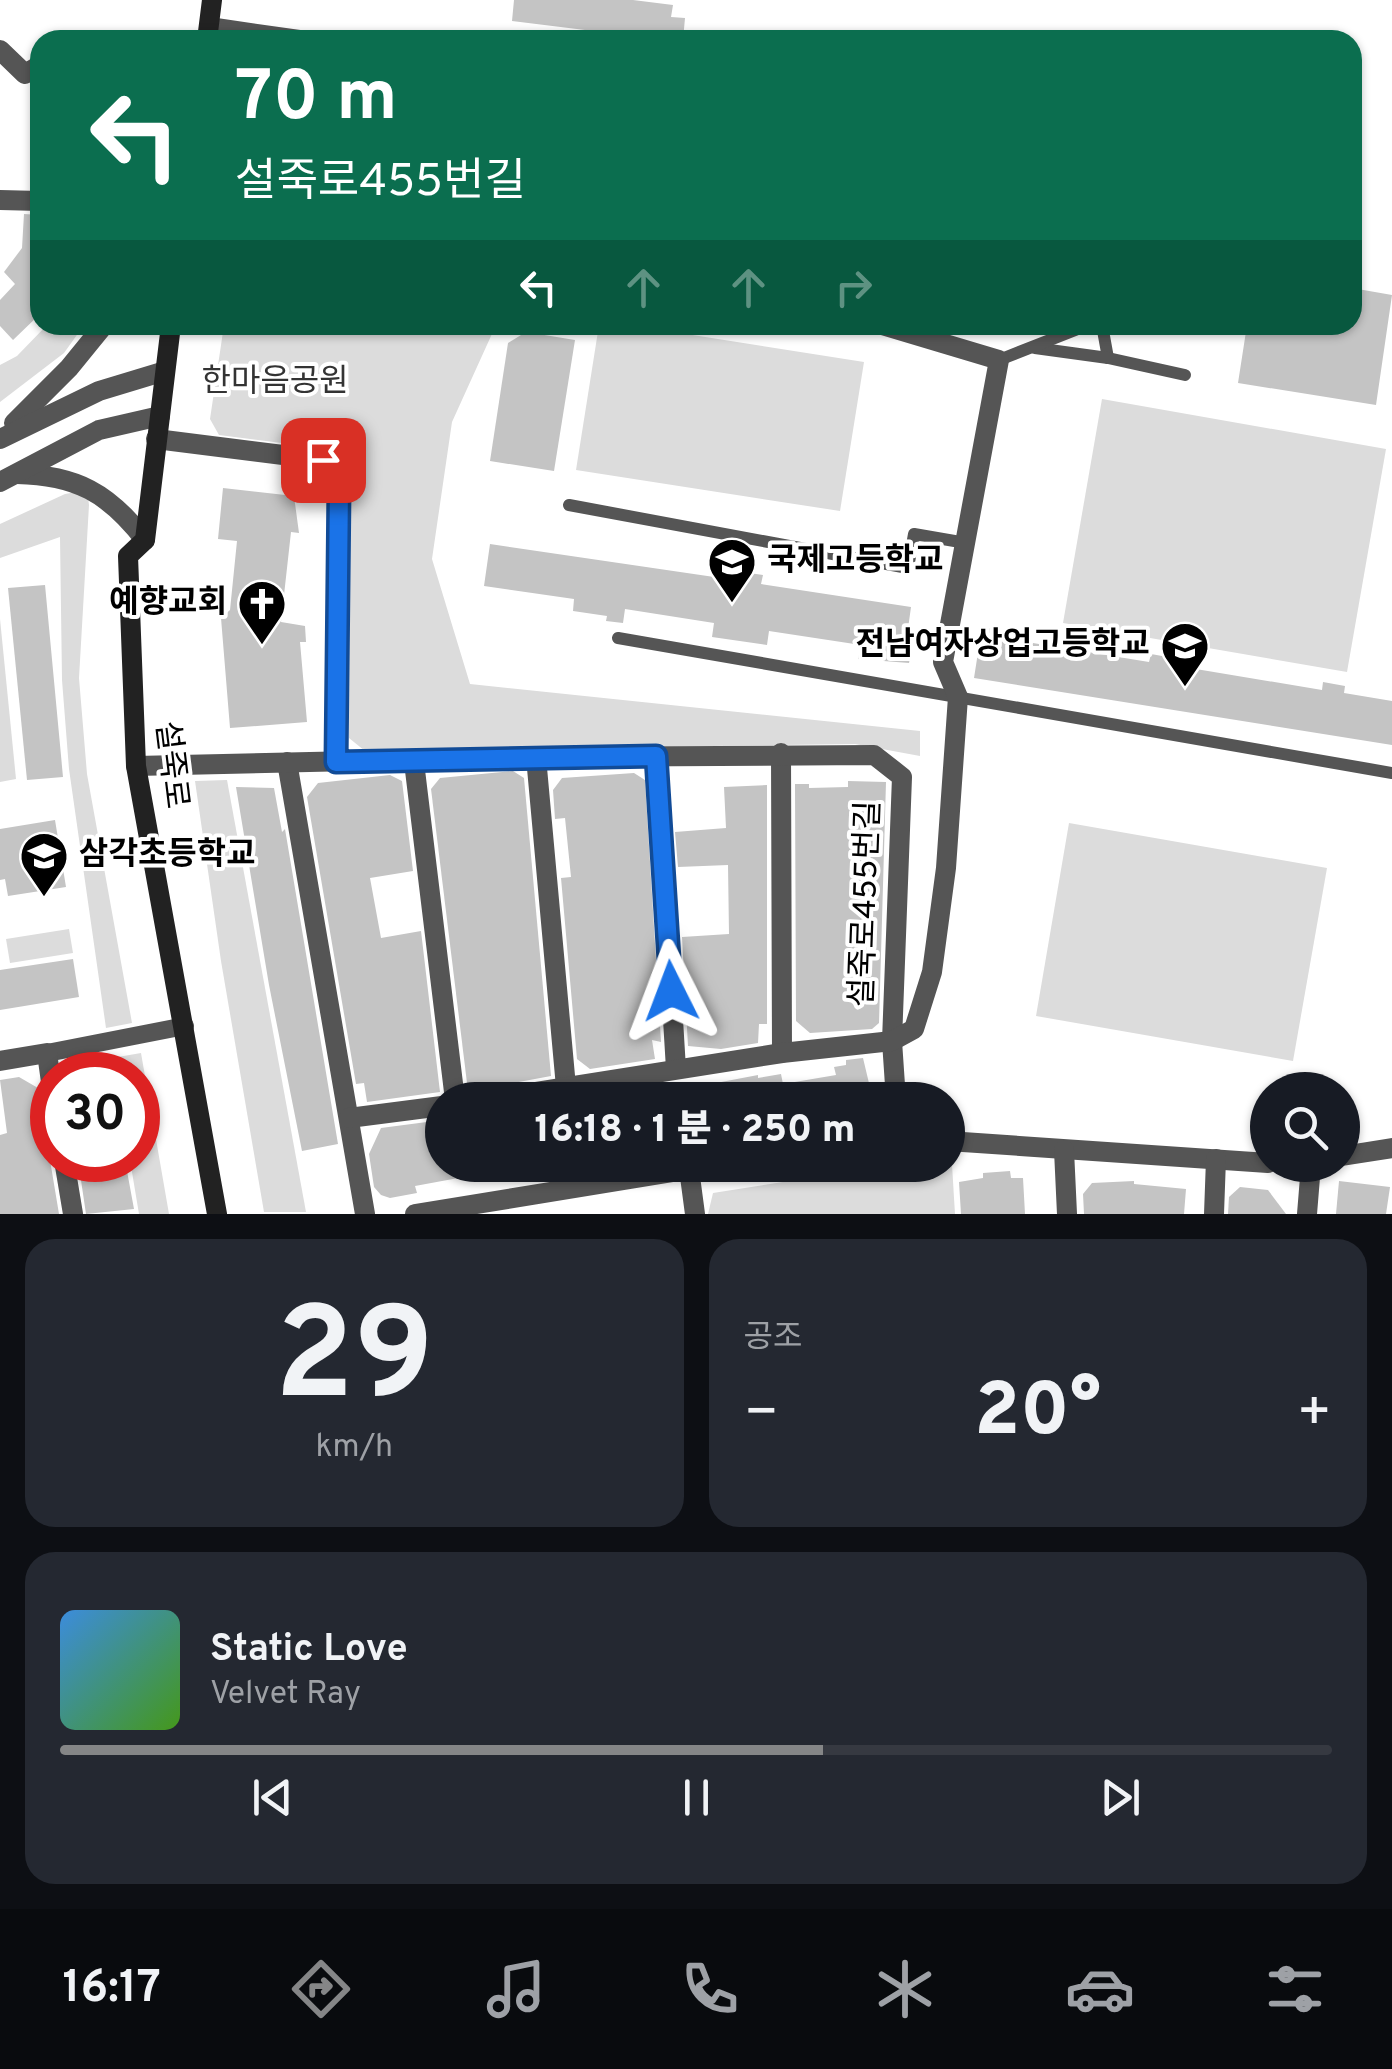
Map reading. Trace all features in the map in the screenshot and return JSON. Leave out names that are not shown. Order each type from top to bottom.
[{"type":"main road","points":[[208,30],[212,0]]},
{"type":"main road","name":"설죽로","points":[[170,335],[145,540],[128,556],[136,766],[217,1214]]},
{"type":"street","points":[[0,50],[30,71]]},
{"type":"street","points":[[0,200],[30,202]]},
{"type":"street","points":[[0,437],[34,406],[95,335]]},
{"type":"street","points":[[619,1082],[782,1053],[892,1041],[914,1029],[932,972],[946,868],[958,697],[943,662],[999,360],[915,335]]},
{"type":"street","points":[[0,437],[99,391],[165,371]]},
{"type":"street","points":[[8,478],[100,430],[160,416]]},
{"type":"street","points":[[156,439],[323,460],[339,487],[336,762]]},
{"type":"street","points":[[8,478],[48,475],[80,483],[132,524],[145,540]]},
{"type":"street","points":[[781,753],[782,1053]]},
{"type":"street","name":"설죽로455번길","points":[[136,766],[781,753],[874,755],[902,777],[892,1041]]},
{"type":"street","points":[[656,756],[676,1069]]},
{"type":"street","points":[[536,757],[565,1082]]},
{"type":"street","points":[[287,762],[365,1214]]},
{"type":"street","points":[[414,762],[453,1082]]},
{"type":"street","points":[[51,1052],[184,1026]]},
{"type":"street","points":[[892,1041],[895,1082]]},
{"type":"street","points":[[0,1061],[30,1056]]},
{"type":"street","points":[[349,1118],[425,1108]]},
{"type":"street","points":[[965,1142],[1250,1162]]},
{"type":"street","points":[[1360,1153],[1392,1148]]},
{"type":"street","points":[[1064,1150],[1066,1214]]},
{"type":"street","points":[[1214,1214],[1216,1159]]},
{"type":"street","points":[[68,1182],[73,1214]]},
{"type":"street","points":[[415,1214],[550,1182]]},
{"type":"street","points":[[691,1182],[695,1214]]},
{"type":"street","points":[[1307,1214],[1310,1182]]},
{"type":"lane","points":[[999,360],[1065,335]]},
{"type":"lane","points":[[1104,335],[1108,358]]},
{"type":"lane","points":[[1035,348],[1108,358],[1184,375]]},
{"type":"lane","points":[[569,505],[908,568],[914,534],[966,543]]},
{"type":"lane","points":[[618,638],[1392,773]]},
{"type":"green space","points":[[37,335],[77,335],[64,353],[0,402],[0,365],[17,356]]},
{"type":"green space","name":"한마음공원","points":[[223,335],[491,335],[452,422],[432,559],[470,684],[920,731],[920,756],[855,744],[365,751],[349,738],[350,480],[329,449],[219,435],[210,419]]},
{"type":"green space","points":[[597,335],[693,335],[864,362],[840,511],[576,470]]},
{"type":"green space","points":[[1102,399],[1386,449],[1347,672],[1063,623]]},
{"type":"green space","points":[[87,490],[79,678],[87,774],[132,1023],[106,1028],[69,769],[62,680],[60,537],[0,558],[0,524],[65,494]]},
{"type":"green space","points":[[0,619],[16,779],[0,782]]},
{"type":"green space","points":[[227,780],[306,1212],[264,1212],[195,781]]},
{"type":"green space","points":[[1069,823],[1327,868],[1293,1061],[1036,1016]]},
{"type":"green space","points":[[69,929],[73,953],[10,963],[6,939]]},
{"type":"green space","points":[[160,1162],[169,1214],[139,1214],[134,1182],[160,1182]]},
{"type":"green space","points":[[783,1182],[953,1182],[955,1214],[708,1214],[713,1193]]},
{"type":"building","points":[[514,0],[633,0],[673,5],[671,17],[685,18],[684,30],[585,30],[512,21]]},
{"type":"building","points":[[24,214],[30,214],[30,324],[13,340],[0,326],[0,300],[15,284],[4,272],[22,248]]},
{"type":"building","points":[[1362,290],[1392,295],[1376,405],[1238,383],[1245,335],[1362,335]]},
{"type":"building","points":[[521,335],[575,340],[554,471],[490,461],[508,343]]},
{"type":"building","points":[[223,488],[294,496],[299,533],[291,532],[281,622],[305,626],[306,642],[300,642],[307,722],[230,728],[221,618],[230,610],[237,541],[218,539]]},
{"type":"building","points":[[490,544],[721,578],[722,569],[763,575],[761,584],[911,607],[906,643],[913,643],[909,663],[858,659],[861,645],[769,631],[767,645],[712,637],[714,623],[625,609],[623,623],[606,621],[607,616],[573,611],[574,599],[484,586]]},
{"type":"building","points":[[45,585],[63,777],[27,780],[8,588]]},
{"type":"building","points":[[982,627],[1005,631],[1003,638],[1149,662],[1151,654],[1173,658],[1172,665],[1322,690],[1323,682],[1345,686],[1344,693],[1392,701],[1392,745],[974,678]]},
{"type":"building","points":[[513,771],[524,778],[551,1076],[519,1082],[467,1082],[431,789],[440,778]]},
{"type":"building","points":[[634,773],[645,780],[661,1042],[652,1040],[655,1059],[590,1069],[577,1059],[561,878],[571,877],[565,818],[555,819],[553,790],[562,778]]},
{"type":"building","points":[[390,775],[402,781],[413,871],[370,878],[381,938],[421,931],[439,1082],[425,1082],[425,1094],[367,1102],[364,1083],[356,1084],[307,797],[318,783]]},
{"type":"building","points":[[848,781],[886,782],[879,1023],[872,1029],[810,1033],[796,1021],[795,784],[809,784],[809,788],[848,787]]},
{"type":"building","points":[[767,785],[767,1024],[759,1024],[758,1043],[721,1049],[688,1046],[682,937],[729,934],[728,865],[678,867],[675,832],[726,828],[724,787]]},
{"type":"building","points":[[236,787],[274,788],[282,832],[285,829],[338,1144],[302,1151]]},
{"type":"building","points":[[55,820],[66,887],[8,896],[5,879],[0,880],[0,829]]},
{"type":"building","points":[[73,959],[79,997],[0,1010],[0,970]]},
{"type":"building","points":[[863,1058],[869,1082],[795,1082],[836,1075],[834,1067],[846,1065],[846,1060]]},
{"type":"building","points":[[781,1074],[783,1082],[721,1082],[758,1075]]},
{"type":"building","points":[[19,1077],[30,1083],[30,1182],[54,1182],[59,1214],[0,1214],[0,1135],[7,1133],[0,1080]]},
{"type":"building","points":[[425,1122],[425,1182],[437,1182],[415,1186],[417,1193],[390,1198],[381,1195],[374,1187],[369,1154],[381,1128]]},
{"type":"building","points":[[1010,1171],[1011,1178],[1023,1178],[1025,1214],[961,1214],[959,1182],[983,1178],[983,1173]]},
{"type":"building","points":[[1134,1181],[1186,1189],[1184,1214],[1084,1214],[1083,1194],[1092,1183]]},
{"type":"building","points":[[81,1182],[129,1182],[134,1209],[86,1214]]},
{"type":"building","points":[[1339,1182],[1390,1187],[1386,1214],[1336,1214]]},
{"type":"building","points":[[1240,1187],[1268,1190],[1286,1214],[1228,1214],[1229,1197]]},
{"type":"place","name":"국제고등학교","points":[[732,604]]},
{"type":"place","name":"예향교회","points":[[262,646]]},
{"type":"place","name":"전남여자상업고등학교","points":[[1185,688]]},
{"type":"place","name":"삼각초등학교","points":[[44,898]]},
{"type":"route","points":[[323,460],[339,487],[336,762],[656,756],[671,991]]}]
